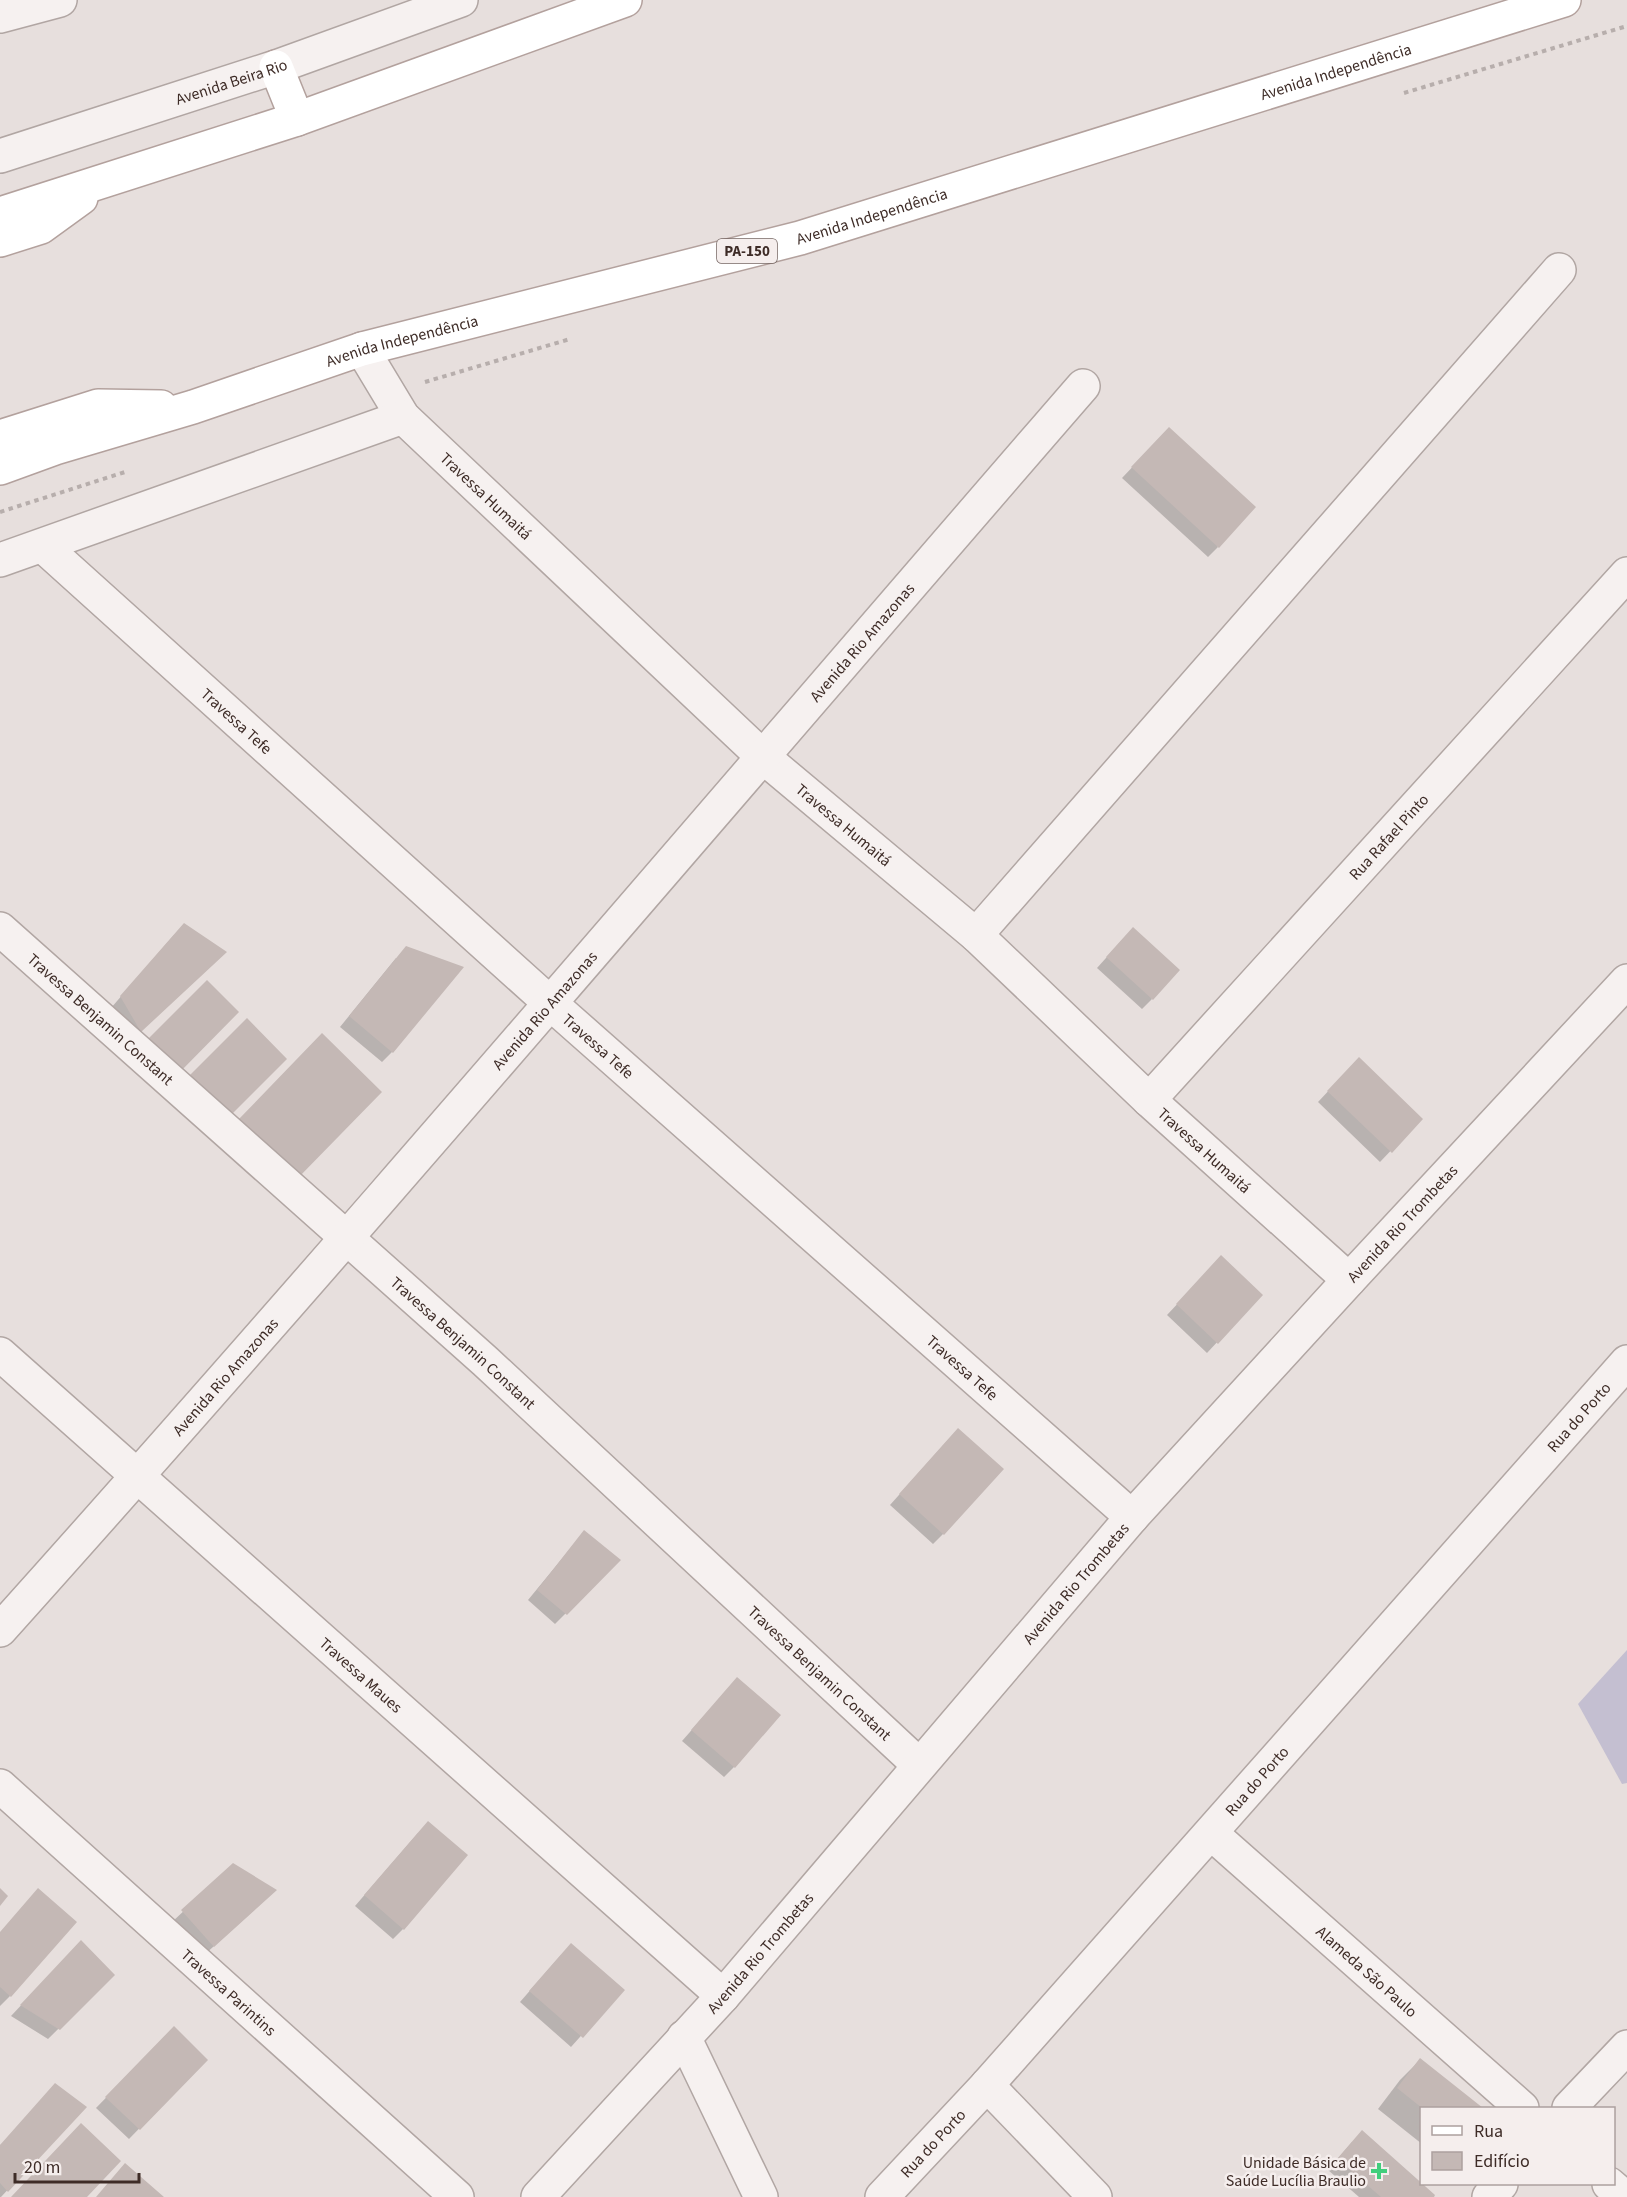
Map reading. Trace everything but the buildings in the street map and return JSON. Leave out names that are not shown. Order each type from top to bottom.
[{"type":"main road","points":[[0,214],[297,119],[625,0]]},
{"type":"main road","name":"Avenida Independência","points":[[0,468],[55,448],[193,407],[362,349],[800,238],[1564,0]]},
{"type":"main road","points":[[276,67],[297,119]]},
{"type":"main road","points":[[0,240],[41,226],[107,180]]},
{"type":"main road","points":[[0,437],[98,405],[193,407]]},
{"type":"street","points":[[0,16],[60,0]]},
{"type":"street","name":"Avenida Beira Rio","points":[[0,156],[276,67],[461,0]]},
{"type":"street","points":[[976,935],[1558,270]]},
{"type":"street","name":"Travessa Humaitá","points":[[362,349],[403,417],[762,756],[976,935],[1149,1100],[1348,1280]]},
{"type":"street","name":"Avenida Rio Amazonas","points":[[0,1630],[137,1478],[1083,386]]},
{"type":"street","points":[[0,561],[403,417]]},
{"type":"street","name":"Travessa Tefe","points":[[43,546],[550,1003],[1132,1517]]},
{"type":"street","name":"Rua Rafael Pinto","points":[[1149,1100],[1627,574]]},
{"type":"street","name":"Travessa Benjamin Constant","points":[[0,929],[485,1361],[919,1765]]},
{"type":"street","name":"Avenida Rio Trombetas","points":[[538,2197],[723,1996],[1132,1517],[1348,1280],[1627,981]]},
{"type":"street","name":"Travessa Maues","points":[[0,1354],[723,1996]]},
{"type":"street","name":"Rua do Porto","points":[[882,2197],[987,2085],[1212,1833],[1627,1362]]},
{"type":"street","name":"Travessa Parintins","points":[[0,1786],[457,2197]]},
{"type":"street","name":"Alameda São Paulo","points":[[1212,1833],[1520,2107]]},
{"type":"street","points":[[684,2037],[761,2197]]},
{"type":"street","points":[[1571,2107],[1627,2046]]},
{"type":"street","points":[[987,2085],[1095,2197]]},
{"type":"street","points":[[1489,2197],[1500,2185]]},
{"type":"street","points":[[1610,2185],[1624,2197]]},
{"type":"shaded area","points":[[1627,1650],[1627,1783],[1622,1784],[1578,1704]]},
{"type":"place","name":"Unidade Básica de Saúde Lucília Braulio","points":[[1379,2171]]}]
